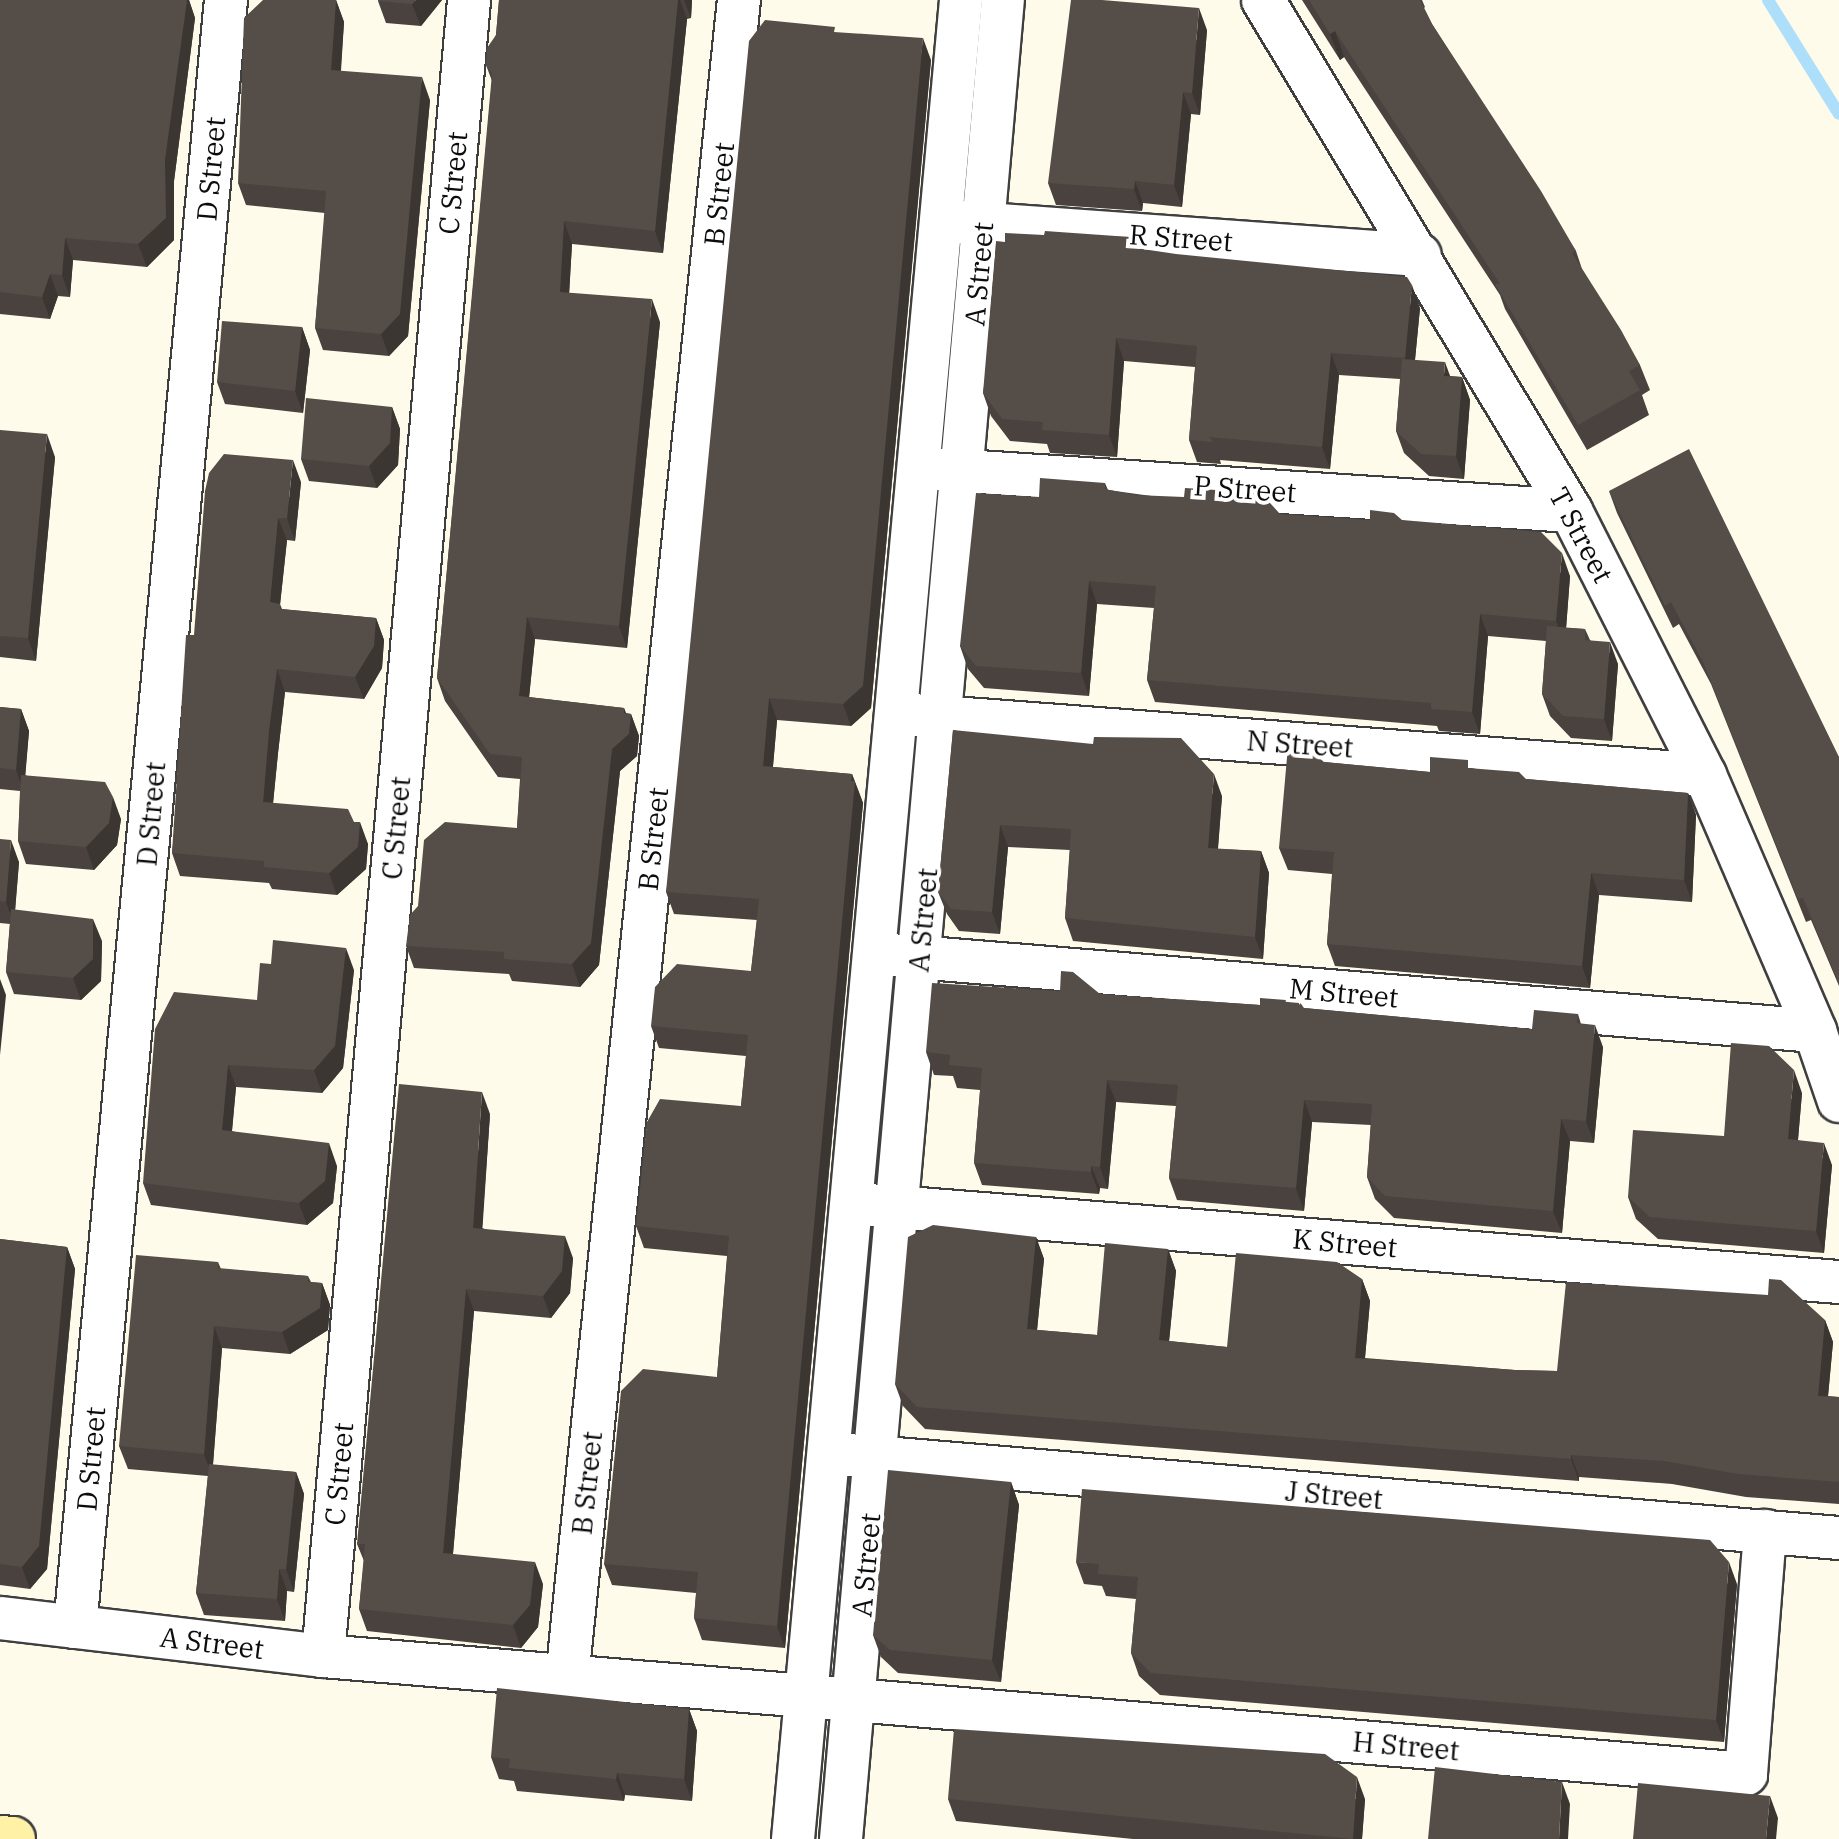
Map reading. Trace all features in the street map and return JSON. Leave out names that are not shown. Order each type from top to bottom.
[{"type":"main road","points":[[0,1838],[13,1839]]},
{"type":"street","name":"D Street","points":[[75,1627],[226,0]]},
{"type":"street","name":"C Street","points":[[323,1656],[469,0]]},
{"type":"street","name":"B Street","points":[[567,1678],[739,0]]},
{"type":"street","name":"A Street","points":[[841,1839],[828,1699],[829,1453],[961,0]]},
{"type":"street","name":"A Street","points":[[793,1839],[828,1699],[876,1457],[1003,0]]},
{"type":"street","name":"T Street","points":[[1263,0],[1420,255],[1571,511],[1705,775],[1815,1031],[1839,1101]]},
{"type":"street","name":"R Street","points":[[941,221],[1420,255]]},
{"type":"street","name":"P Street","points":[[919,469],[1571,511]]},
{"type":"street","name":"N Street","points":[[896,713],[1705,775]]},
{"type":"street","name":"M Street","points":[[874,954],[1815,1031]]},
{"type":"street","name":"K Street","points":[[852,1204],[1839,1282]]},
{"type":"street","name":"J Street","points":[[829,1453],[1839,1538]]},
{"type":"street","name":"H Street","points":[[828,1699],[1746,1774],[1765,1531]]},
{"type":"street","name":"A Street","points":[[0,1618],[323,1656],[828,1699]]},
{"type":"building","points":[[0,0],[187,0],[165,159],[166,218],[138,244],[65,238],[62,275],[50,274],[42,297],[0,292]]},
{"type":"building","points":[[263,0],[336,0],[331,70],[422,77],[400,314],[381,334],[315,328],[326,191],[238,183],[244,18]]},
{"type":"building","points":[[378,0],[416,0],[412,4]]},
{"type":"building","points":[[499,0],[678,0],[655,231],[564,221],[560,292],[652,299],[619,626],[527,617],[519,696],[624,708],[624,713],[631,714],[629,734],[612,749],[591,943],[572,964],[504,959],[504,952],[406,946],[410,915],[418,906],[424,840],[445,822],[517,828],[522,757],[490,754],[437,678],[492,74],[486,65],[487,48],[496,35]]},
{"type":"building","points":[[1071,0],[1199,8],[1192,93],[1183,92],[1174,185],[1135,181],[1134,189],[1048,183]]},
{"type":"building","points":[[1309,0],[1420,0],[1432,24],[1541,191],[1576,251],[1572,253],[1621,330],[1640,365],[1629,371],[1640,390],[1578,425],[1495,284],[1500,284],[1335,31],[1330,34]]},
{"type":"building","points":[[765,20],[835,27],[834,32],[923,38],[863,686],[843,704],[769,698],[763,766],[852,774],[851,781],[855,781],[777,1626],[694,1618],[698,1572],[604,1564],[621,1391],[643,1369],[717,1377],[729,1236],[636,1226],[647,1122],[660,1099],[741,1106],[748,1035],[651,1026],[655,987],[677,964],[751,971],[759,899],[666,892],[749,41]]},
{"type":"building","points":[[1045,231],[1130,237],[1129,247],[1176,254],[1407,277],[1412,285],[1405,358],[1331,353],[1322,447],[1209,437],[1213,442],[1189,440],[1197,346],[1116,338],[1109,435],[1042,430],[1043,422],[1002,419],[983,393],[996,241],[1005,242],[1005,233],[1044,235]]},
{"type":"building","points":[[222,321],[302,327],[295,391],[217,382]]},
{"type":"building","points":[[1402,359],[1445,362],[1444,376],[1462,377],[1456,456],[1421,454],[1396,431]]},
{"type":"building","points":[[306,398],[392,407],[390,443],[369,466],[301,459]]},
{"type":"building","points":[[0,430],[47,434],[28,638],[0,636]]},
{"type":"building","points":[[1689,449],[1839,757],[1839,983],[1803,898],[1798,899],[1703,662],[1671,602],[1665,606],[1609,491]]},
{"type":"building","points":[[224,454],[293,460],[287,518],[278,518],[270,602],[280,604],[280,609],[376,618],[374,646],[355,677],[277,669],[263,802],[348,809],[354,822],[360,822],[358,847],[329,873],[264,867],[264,861],[172,853],[186,635],[194,635],[205,491],[209,473]]},
{"type":"building","points":[[1040,478],[1105,483],[1105,489],[1135,495],[1184,497],[1185,488],[1261,493],[1280,514],[1370,520],[1370,510],[1394,513],[1402,520],[1541,532],[1562,553],[1556,621],[1480,614],[1472,712],[1431,709],[1431,703],[1147,680],[1156,586],[1089,581],[1081,673],[976,666],[960,646],[976,493],[1039,497]]},
{"type":"building","points":[[1547,626],[1585,629],[1585,640],[1610,642],[1604,719],[1563,716],[1542,694]]},
{"type":"building","points":[[0,707],[21,709],[16,770],[0,768]]},
{"type":"building","points":[[953,730],[1093,744],[1094,737],[1181,738],[1214,774],[1208,848],[1261,851],[1255,937],[1065,918],[1071,829],[1000,825],[992,912],[951,909],[938,892]]},
{"type":"building","points":[[1288,746],[1306,747],[1324,762],[1430,772],[1430,757],[1468,760],[1468,768],[1519,772],[1526,779],[1688,793],[1684,880],[1591,873],[1582,966],[1327,944],[1334,852],[1279,848]]},
{"type":"building","points":[[21,775],[105,782],[113,797],[109,823],[86,847],[18,841]]},
{"type":"building","points":[[0,839],[11,840],[6,902],[0,901]]},
{"type":"building","points":[[11,909],[93,919],[93,959],[73,978],[6,972]]},
{"type":"building","points":[[273,940],[346,948],[335,1046],[314,1070],[228,1065],[222,1130],[329,1143],[325,1181],[299,1203],[143,1183],[155,1029],[174,992],[257,1000],[260,963],[271,964]]},
{"type":"building","points":[[1061,971],[1073,972],[1100,994],[1260,1005],[1260,998],[1299,1001],[1304,1008],[1532,1029],[1534,1010],[1578,1014],[1577,1023],[1595,1025],[1586,1121],[1561,1119],[1553,1211],[1385,1196],[1367,1177],[1372,1104],[1304,1100],[1296,1188],[1169,1178],[1178,1085],[1107,1080],[1100,1167],[1091,1166],[1091,1172],[974,1163],[982,1068],[949,1065],[950,1055],[926,1052],[932,983],[1060,991]]},
{"type":"building","points":[[1731,1043],[1769,1046],[1794,1070],[1788,1139],[1824,1143],[1816,1231],[1650,1217],[1628,1197],[1633,1130],[1724,1136]]},
{"type":"building","points":[[399,1084],[482,1092],[473,1228],[565,1236],[562,1271],[543,1296],[466,1289],[443,1553],[535,1562],[530,1605],[513,1625],[359,1609],[365,1544],[357,1544]]},
{"type":"building","points":[[933,1225],[1036,1237],[1027,1329],[1097,1335],[1105,1243],[1168,1249],[1159,1340],[1227,1347],[1236,1253],[1337,1262],[1362,1279],[1355,1358],[1515,1370],[1557,1371],[1566,1282],[1768,1295],[1769,1279],[1781,1280],[1825,1320],[1818,1396],[1839,1397],[1839,1482],[1738,1474],[1664,1461],[1571,1455],[1571,1459],[917,1407],[895,1384],[908,1237]]},
{"type":"building","points":[[0,1239],[67,1247],[39,1546],[22,1567],[0,1564]]},
{"type":"building","points":[[136,1255],[218,1262],[218,1268],[308,1276],[308,1282],[322,1283],[320,1308],[282,1332],[214,1326],[204,1454],[119,1446]]},
{"type":"building","points":[[209,1464],[296,1472],[286,1569],[279,1569],[277,1599],[196,1593]]},
{"type":"building","points":[[888,1470],[1011,1482],[992,1660],[890,1650],[873,1635]]},
{"type":"building","points":[[1082,1489],[1710,1540],[1729,1562],[1716,1720],[1151,1673],[1131,1653],[1138,1577],[1098,1574],[1099,1564],[1076,1562]]},
{"type":"building","points":[[497,1688],[689,1709],[684,1779],[617,1773],[616,1779],[509,1768],[510,1759],[491,1757]]},
{"type":"building","points":[[954,1729],[1325,1754],[1357,1777],[1353,1839],[948,1799]]},
{"type":"building","points":[[1435,1767],[1562,1782],[1559,1839],[1428,1839]]},
{"type":"building","points":[[1638,1783],[1770,1796],[1766,1839],[1633,1839]]},
{"type":"waterway","points":[[1768,0],[1839,114]]}]
